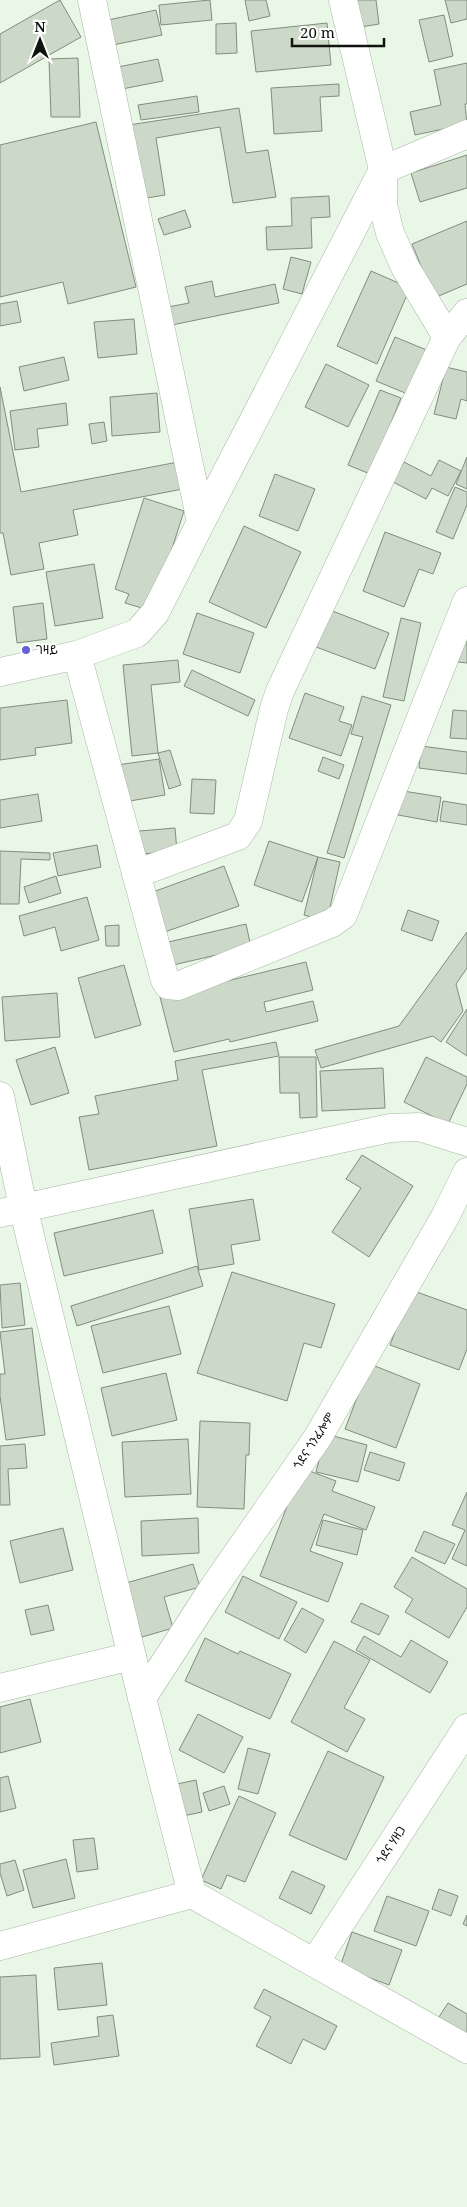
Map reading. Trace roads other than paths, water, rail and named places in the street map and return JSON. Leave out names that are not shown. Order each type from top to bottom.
[{"type":"street","points":[[92,0],[202,522]]},
{"type":"street","points":[[343,0],[383,170],[383,205],[390,233],[405,268],[447,337]]},
{"type":"street","points":[[0,672],[77,655],[137,633],[148,623],[156,613],[383,170],[467,134]]},
{"type":"street","points":[[136,874],[238,836],[244,830],[248,821],[274,709],[280,691],[447,337],[467,314]]},
{"type":"street","points":[[77,655],[168,985],[178,986],[339,919],[343,915],[467,601]]},
{"type":"street","points":[[0,1096],[12,1210],[132,1656],[192,1894]]},
{"type":"street","points":[[12,1210],[390,1128],[419,1127],[467,1142]]},
{"type":"street","name":"ጎደና ጎንፈሎም","points":[[142,1698],[212,1590],[318,1437],[445,1217],[467,1172]]},
{"type":"street","points":[[0,1688],[132,1656]]},
{"type":"street","name":"ጎደና ሃዘጋ","points":[[315,1962],[467,1729]]},
{"type":"street","points":[[0,1946],[192,1894],[467,2049]]},
{"type":"place","name":"ገዛይ","points":[[26,650]]}]
